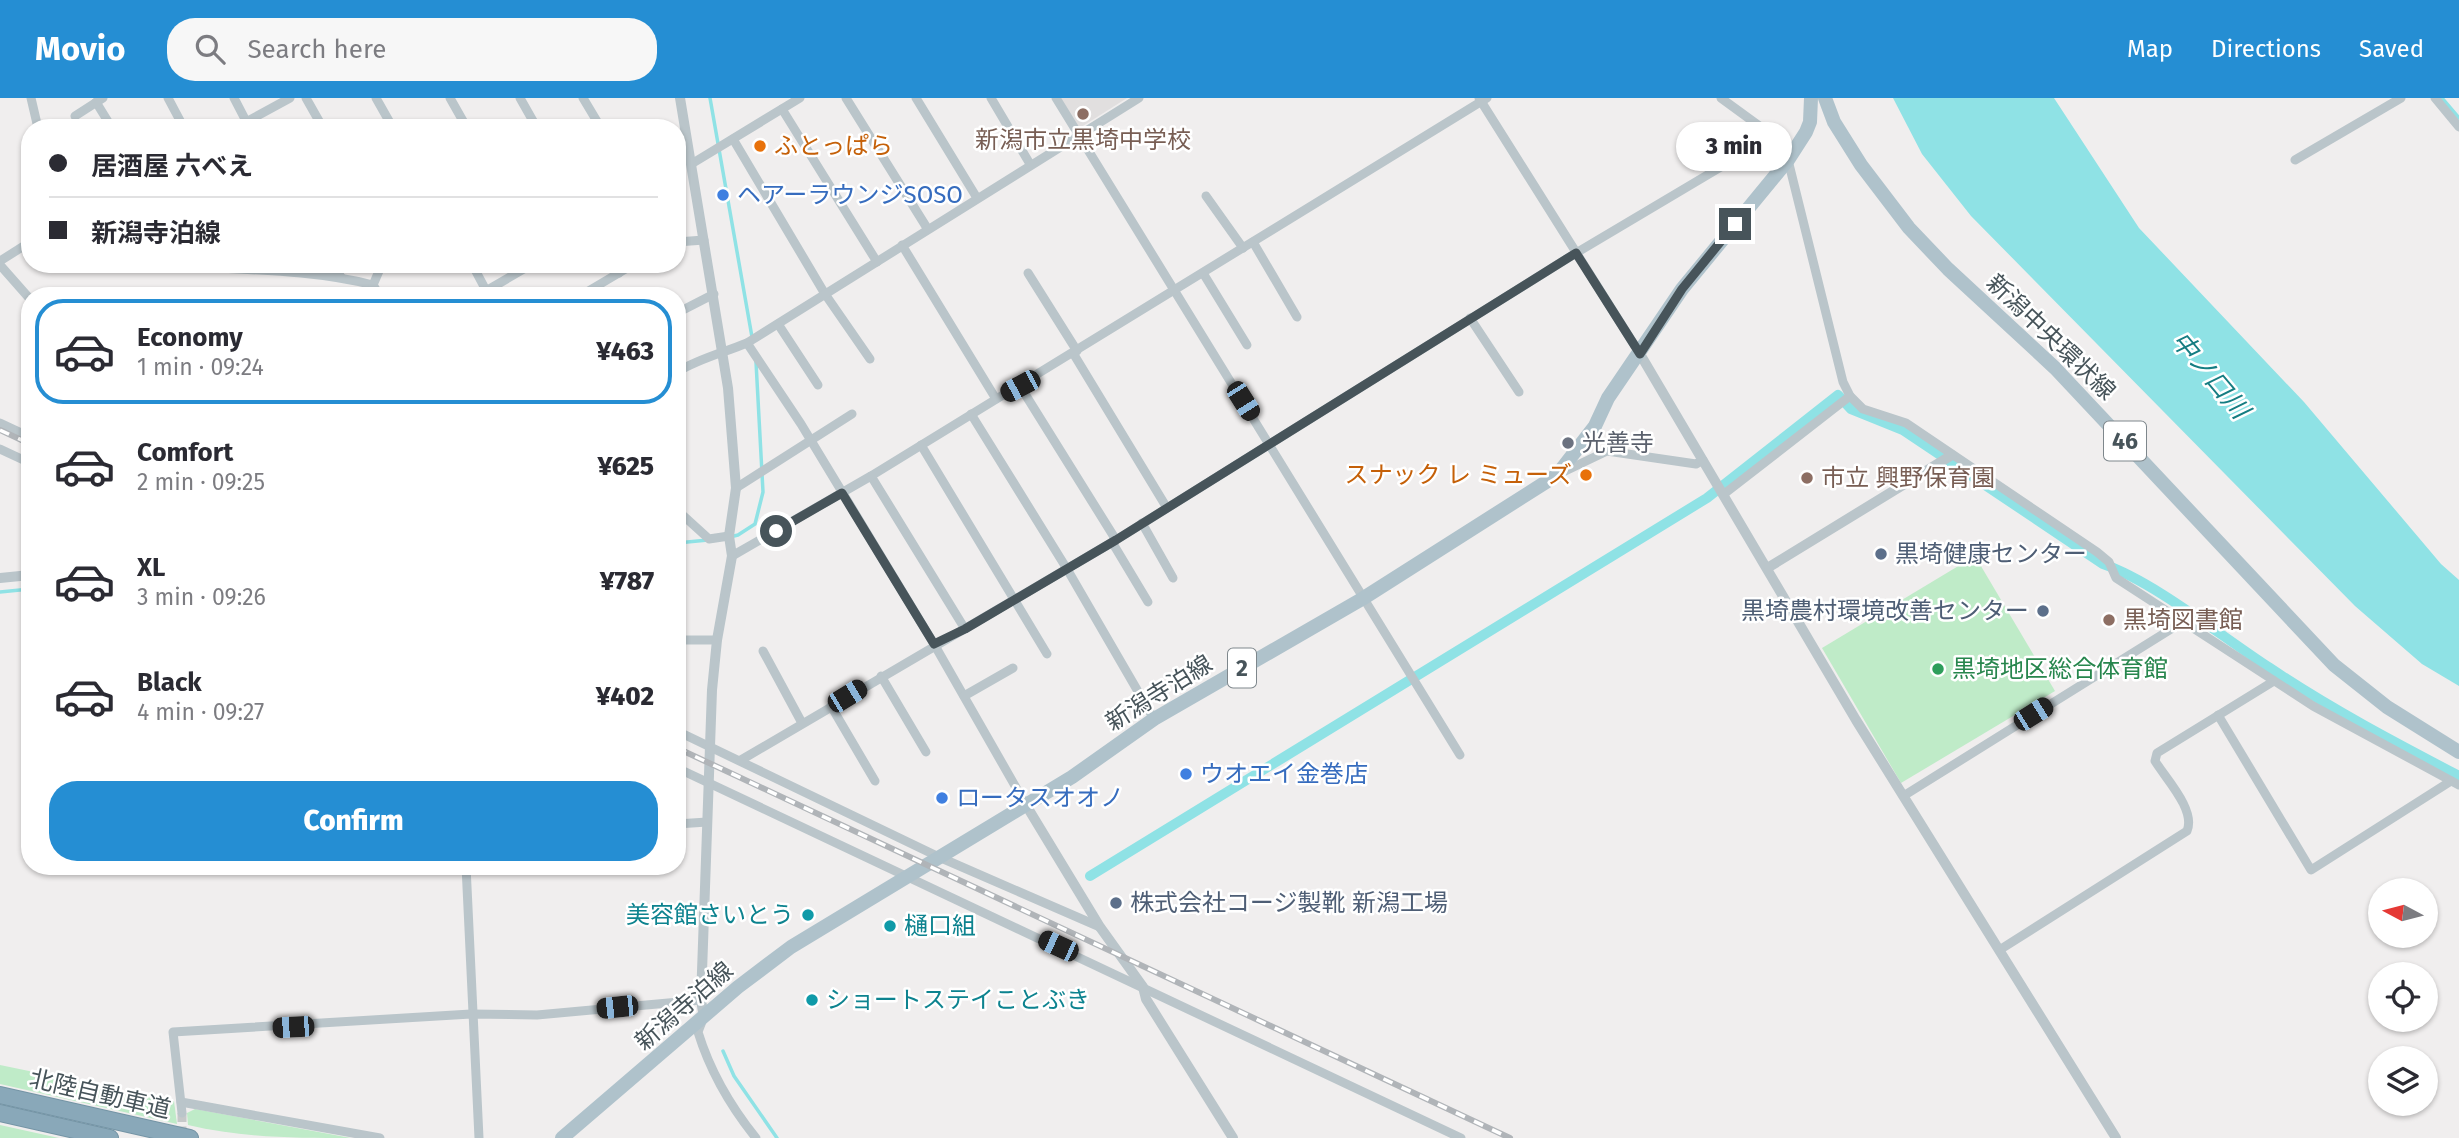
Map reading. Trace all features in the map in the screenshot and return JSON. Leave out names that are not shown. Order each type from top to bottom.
[{"type":"highway","name":"北陸自動車道","points":[[0,1095],[190,1138]]},
{"type":"highway","name":"北陸自動車道","points":[[0,1113],[110,1138]]},
{"type":"main road","name":"新潟寺泊線","points":[[562,1138],[791,947],[1026,805],[1154,719],[1362,599],[1557,475],[1595,426],[1608,398],[1682,289],[1788,159],[1811,122],[1811,98]]},
{"type":"main road","name":"新潟中央環状線","points":[[1825,98],[1834,122],[1861,166],[1909,228],[1941,262],[2055,368],[2334,665],[2387,707],[2459,752]]},
{"type":"street","points":[[31,98],[36,119]]},
{"type":"street","points":[[167,98],[179,119]]},
{"type":"street","points":[[234,98],[245,119]]},
{"type":"street","points":[[250,119],[290,98]]},
{"type":"street","points":[[306,98],[318,119]]},
{"type":"street","points":[[376,98],[388,119]]},
{"type":"street","points":[[450,98],[462,119]]},
{"type":"street","points":[[520,98],[532,119]]},
{"type":"street","points":[[583,98],[596,119]]},
{"type":"street","points":[[680,98],[684,119]]},
{"type":"street","points":[[693,163],[800,98]]},
{"type":"street","points":[[846,98],[927,228]]},
{"type":"street","points":[[916,98],[977,198]]},
{"type":"street","points":[[991,98],[1030,164]]},
{"type":"street","points":[[1056,98],[1460,755]]},
{"type":"street","points":[[686,367],[701,358],[721,354],[747,343],[927,228],[1139,98]]},
{"type":"street","points":[[1721,98],[1773,136],[1788,159],[1843,382],[1850,396],[1863,409],[1906,423],[2096,552],[2109,562],[2113,575],[2274,681],[2313,706],[2455,783]]},
{"type":"street","points":[[2295,160],[2400,98]]},
{"type":"street","points":[[2435,98],[2459,127]]},
{"type":"street","points":[[732,556],[1020,386],[1483,99],[1769,567],[1856,720],[2001,948],[2116,1138]]},
{"type":"street","points":[[75,116],[100,100],[108,119]]},
{"type":"street","points":[[782,109],[877,262]]},
{"type":"street","points":[[686,128],[715,294],[721,354],[728,388],[736,488],[729,536],[732,556],[717,640],[707,782],[701,1000],[704,1018],[698,1032],[703,1049],[740,1118],[756,1138]]},
{"type":"street","points":[[741,760],[934,644],[965,629],[1114,541],[1470,318],[1773,136]]},
{"type":"street","points":[[733,139],[825,294],[870,359]]},
{"type":"street","points":[[1206,197],[1242,248]]},
{"type":"street","points":[[686,241],[704,240]]},
{"type":"street","points":[[1253,242],[1297,317]]},
{"type":"street","points":[[902,244],[996,399]]},
{"type":"street","points":[[21,248],[0,263],[21,288]]},
{"type":"street","points":[[310,273],[373,285],[378,273]]},
{"type":"street","points":[[339,273],[341,277]]},
{"type":"street","points":[[498,287],[519,273]]},
{"type":"street","points":[[595,287],[619,273]]},
{"type":"street","points":[[1028,273],[1167,508]]},
{"type":"street","points":[[1203,273],[1247,345]]},
{"type":"street","points":[[686,308],[715,294]]},
{"type":"street","points":[[1470,318],[1519,392]]},
{"type":"street","points":[[778,324],[818,385]]},
{"type":"street","points":[[747,343],[810,440],[934,644],[1026,805],[1100,927],[1143,987],[1146,999],[1233,1138]]},
{"type":"street","points":[[1020,386],[1148,602]]},
{"type":"street","points":[[1724,494],[1850,396]]},
{"type":"street","points":[[736,488],[852,414]]},
{"type":"street","points":[[971,414],[1067,569],[1154,719]]},
{"type":"street","points":[[0,423],[21,433]]},
{"type":"street","points":[[921,445],[1016,598],[1047,654]]},
{"type":"street","points":[[0,449],[21,459]]},
{"type":"street","points":[[1557,475],[1607,451],[1696,464],[1703,460]]},
{"type":"street","points":[[1769,567],[1952,455]]},
{"type":"street","points":[[871,476],[965,629]]},
{"type":"street","points":[[686,518],[709,539],[729,536]]},
{"type":"street","points":[[1143,523],[1173,578]]},
{"type":"street","points":[[0,578],[21,576]]},
{"type":"street","points":[[1905,795],[2184,621]]},
{"type":"street","points":[[686,640],[717,640]]},
{"type":"street","points":[[763,651],[802,723]]},
{"type":"street","points":[[964,696],[1013,668]]},
{"type":"street","points":[[881,676],[926,752]]},
{"type":"street","points":[[2001,948],[2188,831],[2191,822],[2188,812],[2155,761],[2157,752],[2274,681]]},
{"type":"street","points":[[831,706],[875,781]]},
{"type":"street","points":[[2218,715],[2311,870],[2455,783]]},
{"type":"street","points":[[686,735],[939,857],[1100,927]]},
{"type":"street","points":[[686,772],[1461,1138]]},
{"type":"street","points":[[686,823],[706,822]]},
{"type":"street","points":[[466,875],[479,1138]]},
{"type":"street","points":[[182,1113],[173,1032],[471,1014],[537,1015],[701,1000]]},
{"type":"street","points":[[181,1102],[380,1138]]},
{"type":"shaded area","name":"新潟市立黒埼中学校","points":[[1056,98],[1127,98],[1075,131]]},
{"type":"green space","name":"黒埼地区総合体育館","points":[[1975,556],[2055,691],[1901,783],[1822,648]]},
{"type":"green space","points":[[0,1065],[174,1101],[177,1124],[0,1084]]},
{"type":"green space","points":[[195,1109],[351,1138],[229,1133],[188,1125],[187,1113]]},
{"type":"green space","points":[[0,1125],[59,1138],[0,1138]]},
{"type":"water","name":"中ノ口川","points":[[1893,98],[2054,98],[2139,228],[2304,402],[2441,564],[2459,580],[2459,686],[2422,664],[2355,606],[1971,216],[1922,154]]},
{"type":"waterway","points":[[710,98],[752,337]]},
{"type":"waterway","points":[[2442,98],[2459,118]]},
{"type":"waterway","points":[[730,537],[755,524],[763,492],[756,362]]},
{"type":"waterway","points":[[1090,876],[1707,498],[1838,395],[1851,409],[1903,430],[2103,564],[2144,583],[2316,697],[2459,776]]},
{"type":"waterway","points":[[686,542],[708,540]]},
{"type":"waterway","points":[[0,592],[21,590]]},
{"type":"waterway","points":[[723,1051],[734,1076],[777,1138]]},
{"type":"tunnel","points":[[182,1113],[182,1138]]},
{"type":"railway","points":[[0,430],[21,440]]},
{"type":"railway","points":[[686,752],[1510,1138]]},
{"type":"place","name":"新潟市立黒埼中学校","points":[[1083,114]]},
{"type":"place","name":"ふとっぱら","points":[[760,146]]},
{"type":"place","name":"ヘアーラウンジSOSO","points":[[723,195]]},
{"type":"place","name":"光善寺","points":[[1568,443]]},
{"type":"place","name":"スナック レ ミューズ","points":[[1586,475]]},
{"type":"place","name":"市立 興野保育園","points":[[1807,478]]},
{"type":"place","name":"黒埼健康センター","points":[[1881,554]]},
{"type":"place","name":"黒埼農村環境改善センター","points":[[2043,611]]},
{"type":"place","name":"黒埼図書館","points":[[2109,620]]},
{"type":"place","name":"黒埼地区総合体育館","points":[[1938,669]]},
{"type":"place","name":"ウオエイ金巻店","points":[[1186,774]]},
{"type":"place","name":"ロータスオオノ","points":[[942,798]]},
{"type":"place","name":"株式会社コージ製靴 新潟工場","points":[[1116,903]]},
{"type":"place","name":"美容館さいとう","points":[[808,915]]},
{"type":"place","name":"樋口組","points":[[890,926]]},
{"type":"place","name":"ショートステイことぶき","points":[[812,1000]]},
{"type":"route","points":[[776,531],[842,493],[934,644],[965,629],[1116,540],[1576,253],[1640,354],[1682,289],[1735,224]]}]
